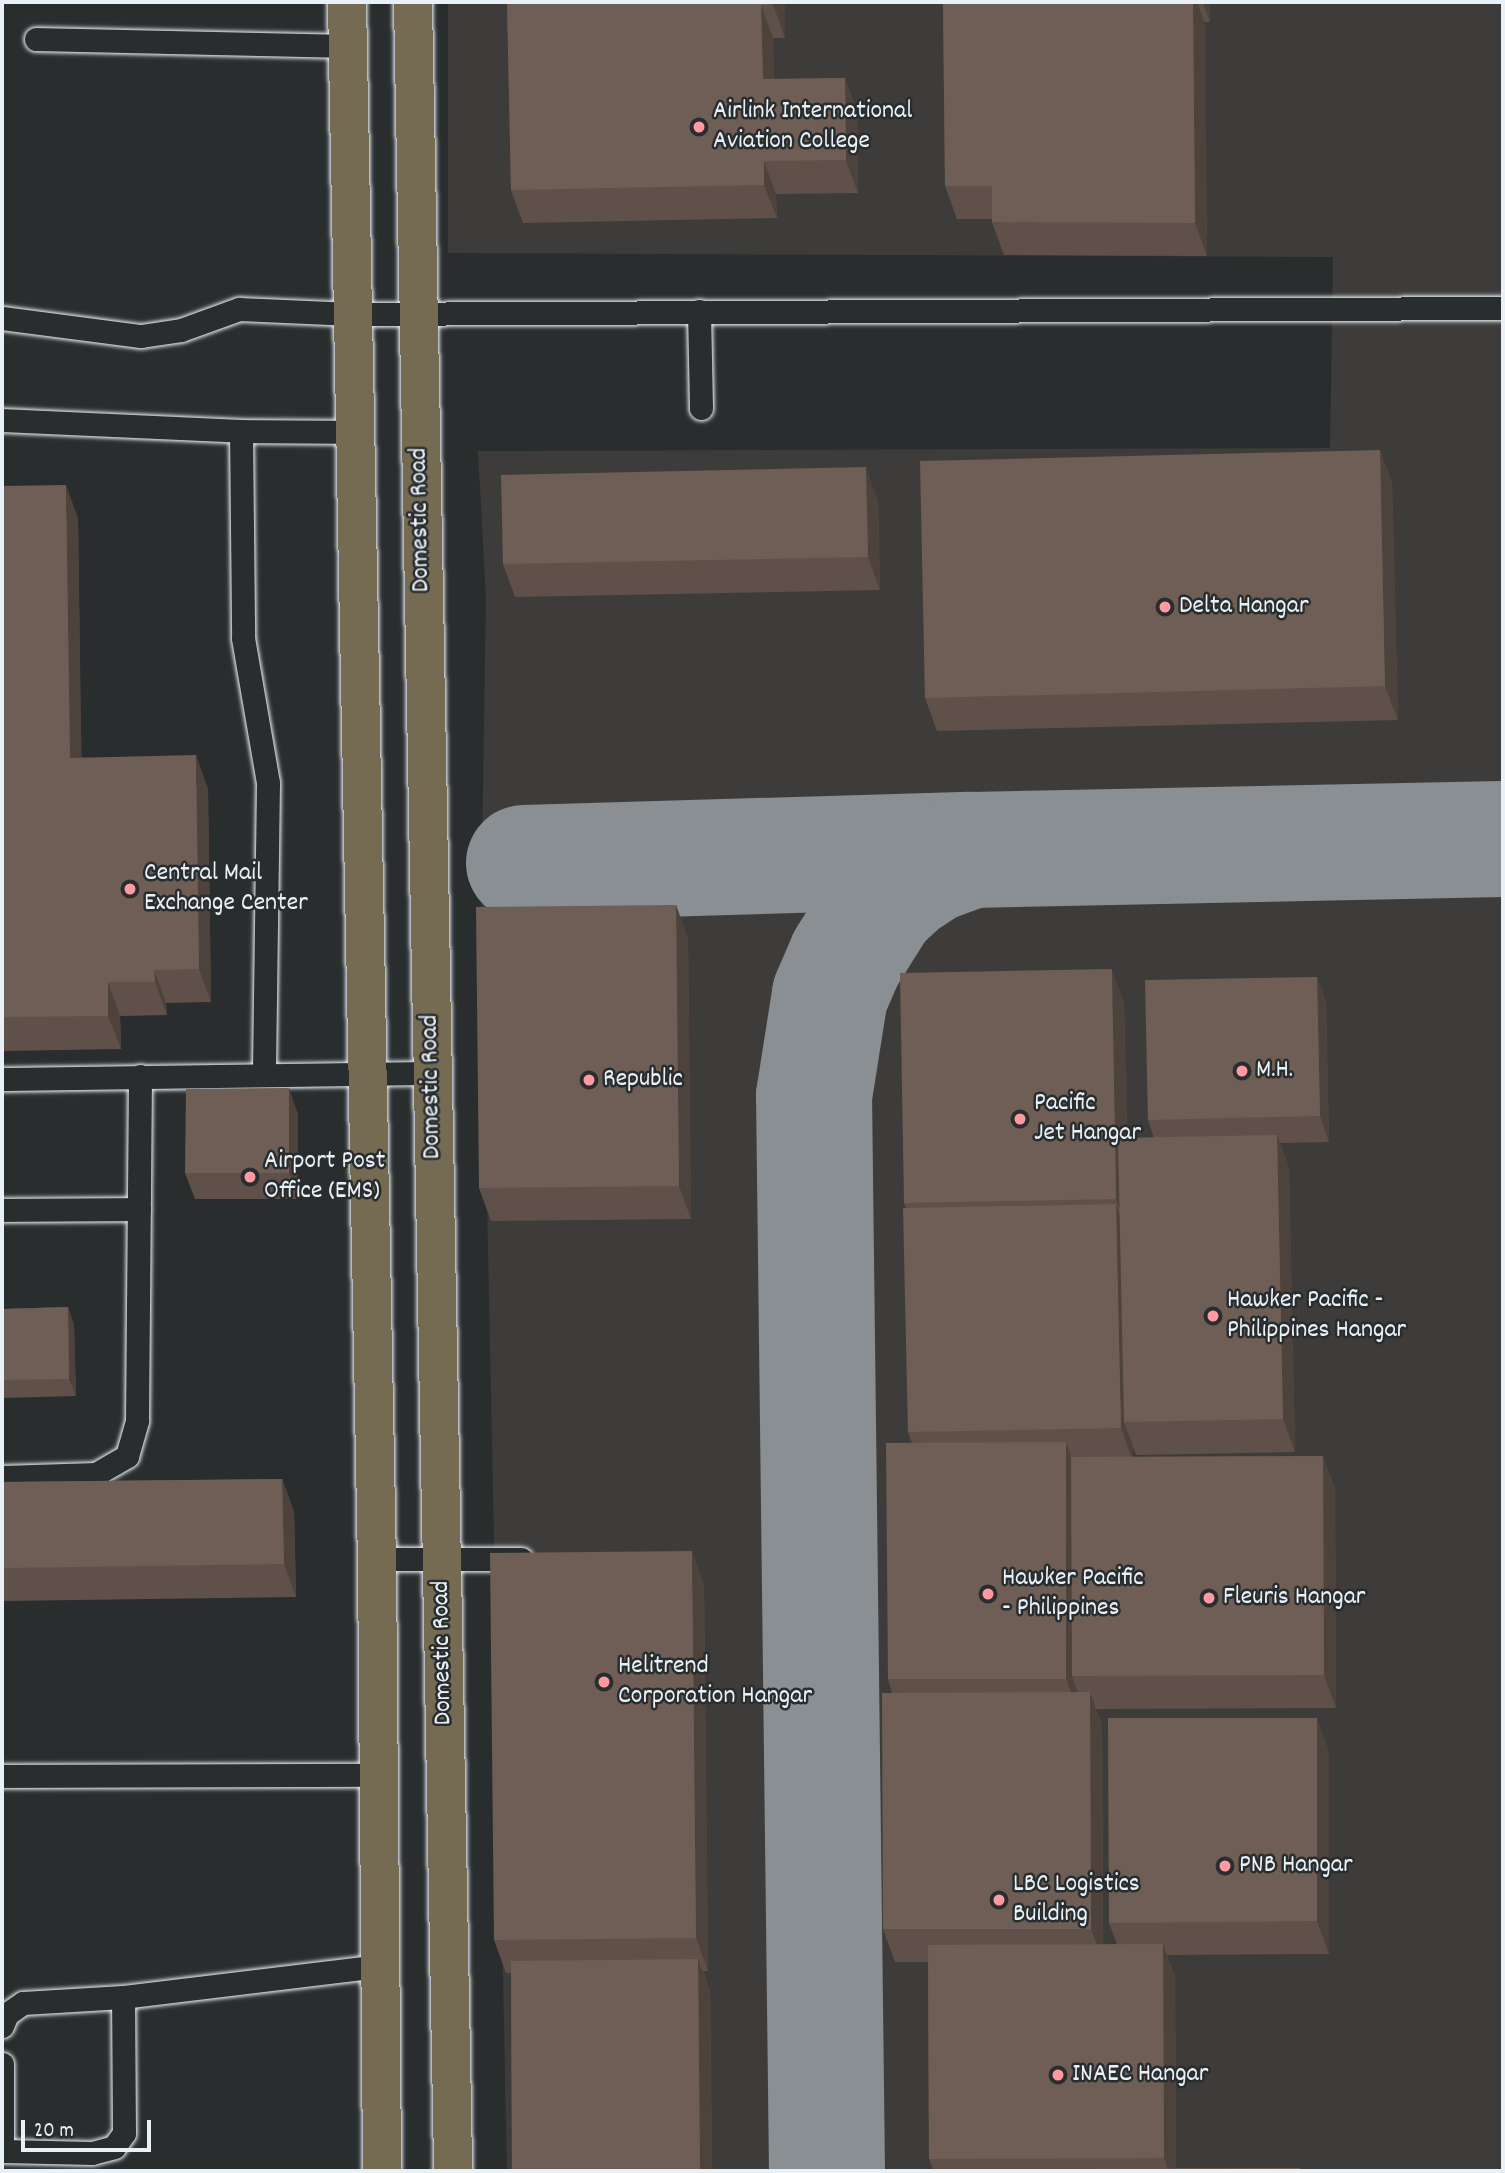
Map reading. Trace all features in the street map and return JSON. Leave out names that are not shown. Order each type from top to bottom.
[{"type":"main road","points":[[347,2],[377,1559],[382,2171]]},
{"type":"main road","name":"Domestic Road","points":[[413,2],[416,313],[453,2171]]},
{"type":"lane","points":[[36,39],[348,46]]},
{"type":"lane","points":[[2,318],[141,336],[181,330],[239,309],[352,314],[1503,308]]},
{"type":"lane","points":[[699,311],[701,408]]},
{"type":"lane","points":[[2,419],[241,431],[354,432]]},
{"type":"lane","points":[[241,431],[243,638],[268,783],[264,1074]]},
{"type":"lane","points":[[2,1079],[432,1073]]},
{"type":"lane","points":[[2,1477],[96,1474],[127,1456],[137,1420],[140,1076]]},
{"type":"lane","points":[[2,1210],[139,1209]]},
{"type":"lane","points":[[377,1559],[548,1559]]},
{"type":"lane","points":[[2,1776],[379,1775]]},
{"type":"lane","points":[[2,2026],[7,2014],[23,2003],[123,1997],[381,1966]]},
{"type":"lane","points":[[2,2064],[3,2151],[92,2153],[114,2147],[124,2133],[123,1997]]},
{"type":"shaded area","points":[[448,2],[1503,2],[1503,2171],[507,2171],[481,909],[486,599],[478,451],[1330,448],[1333,257],[448,253]]},
{"type":"building","points":[[507,2],[773,2],[761,5],[763,79],[845,78],[846,160],[764,161],[764,185],[511,190]]},
{"type":"building","points":[[943,2],[1193,2],[1195,223],[992,222],[992,186],[945,186]]},
{"type":"building","name":"Delta Hangar","points":[[1380,450],[1385,686],[925,698],[920,461]]},
{"type":"building","points":[[866,467],[868,557],[503,564],[501,475]]},
{"type":"building","points":[[66,485],[70,758],[196,755],[199,969],[154,970],[155,982],[108,982],[108,1016],[2,1017],[2,486]]},
{"type":"building","name":"Republic","points":[[676,905],[679,1186],[479,1188],[476,907]]},
{"type":"building","name":"Pacific Jet Hangar","points":[[1112,969],[1116,1199],[904,1203],[900,973]]},
{"type":"building","name":"M.H.","points":[[1317,977],[1320,1116],[1148,1120],[1145,980]]},
{"type":"building","points":[[289,1088],[289,1173],[185,1173],[186,1089]]},
{"type":"building","name":"Hawker Pacific - Philippines Hangar","points":[[1277,1135],[1283,1419],[1124,1422],[1118,1138]]},
{"type":"building","points":[[1116,1204],[1121,1428],[908,1432],[903,1208]]},
{"type":"building","points":[[68,1307],[69,1379],[2,1380],[2,1309]]},
{"type":"building","name":"Hawker Pacific - Philippines","points":[[1066,1442],[1066,1679],[888,1679],[886,1443]]},
{"type":"building","name":"Fleuris Hangar","points":[[1323,1456],[1324,1675],[1072,1676],[1071,1457]]},
{"type":"building","points":[[282,1479],[284,1564],[2,1568],[2,1482]]},
{"type":"building","points":[[692,1551],[696,1938],[494,1940],[490,1553]]},
{"type":"building","name":"LBC Logistics Building","points":[[1090,1692],[1091,1929],[883,1929],[882,1693]]},
{"type":"building","name":"PNB Hangar","points":[[1108,1718],[1317,1718],[1317,1921],[1109,1923]]},
{"type":"building","name":"INAEC Hangar","points":[[1163,1944],[1164,2158],[929,2159],[928,1945]]},
{"type":"building","points":[[698,1959],[700,2171],[512,2171],[511,1961]]},
{"type":"building","points":[[1300,2168],[1300,2171],[871,2171],[871,2170]]},
{"type":"taxiway","points":[[827,2171],[814,1096],[830,995],[846,958],[880,904],[904,882],[930,865],[971,850],[1503,839]]},
{"type":"taxiway","points":[[524,863],[971,850]]},
{"type":"place","name":"Airlink International Aviation College","points":[[699,127]]},
{"type":"place","name":"Delta Hangar","points":[[1165,607]]},
{"type":"place","name":"Central Mail Exchange Center","points":[[130,889]]},
{"type":"place","name":"M.H.","points":[[1242,1071]]},
{"type":"place","name":"Republic","points":[[589,1080]]},
{"type":"place","name":"Pacific Jet Hangar","points":[[1020,1119]]},
{"type":"place","name":"Airport Post Office (EMS)","points":[[250,1177]]},
{"type":"place","name":"Hawker Pacific - Philippines Hangar","points":[[1213,1316]]},
{"type":"place","name":"Hawker Pacific - Philippines","points":[[988,1594]]},
{"type":"place","name":"Fleuris Hangar","points":[[1209,1598]]},
{"type":"place","name":"Helitrend Corporation Hangar","points":[[604,1682]]},
{"type":"place","name":"PNB Hangar","points":[[1225,1866]]},
{"type":"place","name":"LBC Logistics Building","points":[[999,1900]]},
{"type":"place","name":"INAEC Hangar","points":[[1058,2075]]}]
